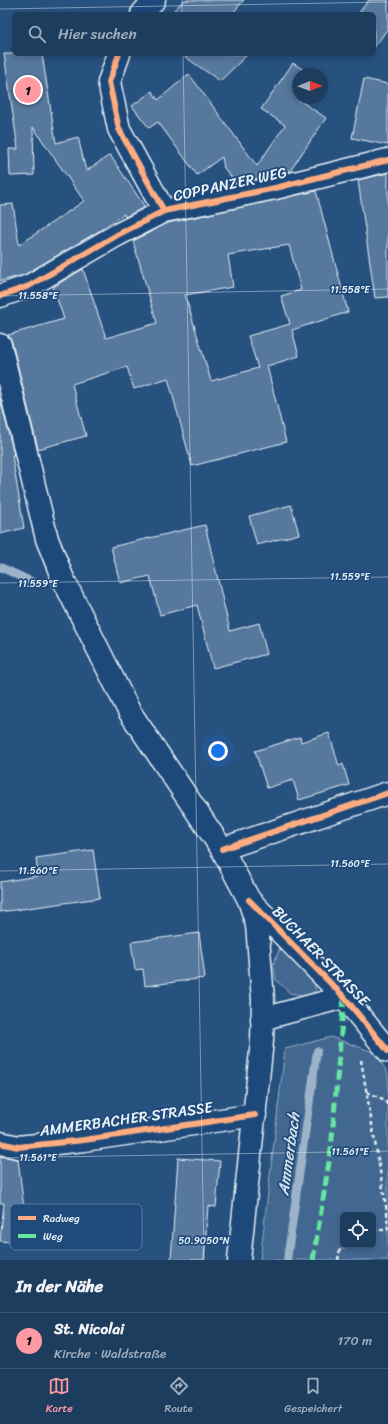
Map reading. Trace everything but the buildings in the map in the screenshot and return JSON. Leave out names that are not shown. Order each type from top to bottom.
[{"type":"street","points":[[118,56],[109,82],[120,128],[164,211]]},
{"type":"street","name":"COPPANZER WEG","points":[[0,296],[29,286],[117,235],[164,211],[275,188],[388,160]]},
{"type":"street","points":[[0,345],[45,533],[63,578],[129,711],[222,850],[249,900],[257,925],[261,962],[262,1041],[239,1260]]},
{"type":"street","points":[[222,850],[388,793]]},
{"type":"street","name":"BUCHAER STRASSE","points":[[249,900],[344,997],[388,1050]]},
{"type":"street","name":"BUCHAER STRASSE","points":[[262,1019],[344,997]]},
{"type":"street","name":"AMMERBACHER STRASSE","points":[[0,1143],[18,1147],[84,1140],[255,1115]]},
{"type":"path","points":[[360,1054],[388,1212],[388,1231],[376,1230]]},
{"type":"path","points":[[367,1092],[385,1100],[388,1106]]},
{"type":"path","points":[[338,1260],[340,1249],[342,1248]]},
{"type":"shaded area","points":[[279,950],[288,950],[309,965],[316,990],[309,996],[290,993],[276,980],[273,965]]},
{"type":"shaded area","points":[[331,1037],[376,1053],[388,1074],[388,1260],[260,1260],[285,1049]]},
{"type":"waterway","name":"Ammerbach","points":[[0,567],[35,583]]},
{"type":"waterway","name":"Ammerbach","points":[[287,1260],[317,1051]]},
{"type":"marked path","points":[[313,1260],[331,1150],[344,997]]},
{"type":"cycle path","points":[[118,56],[109,82],[119,129],[164,211]]},
{"type":"cycle path","points":[[0,296],[29,286],[117,235],[164,211],[275,188],[388,160]]},
{"type":"cycle path","points":[[222,849],[388,793]]},
{"type":"cycle path","points":[[249,900],[344,997],[388,1051]]},
{"type":"cycle path","points":[[0,1143],[18,1147],[84,1140],[255,1115]]},
{"type":"place","name":"St. Nicolai","points":[[28,90]]}]
